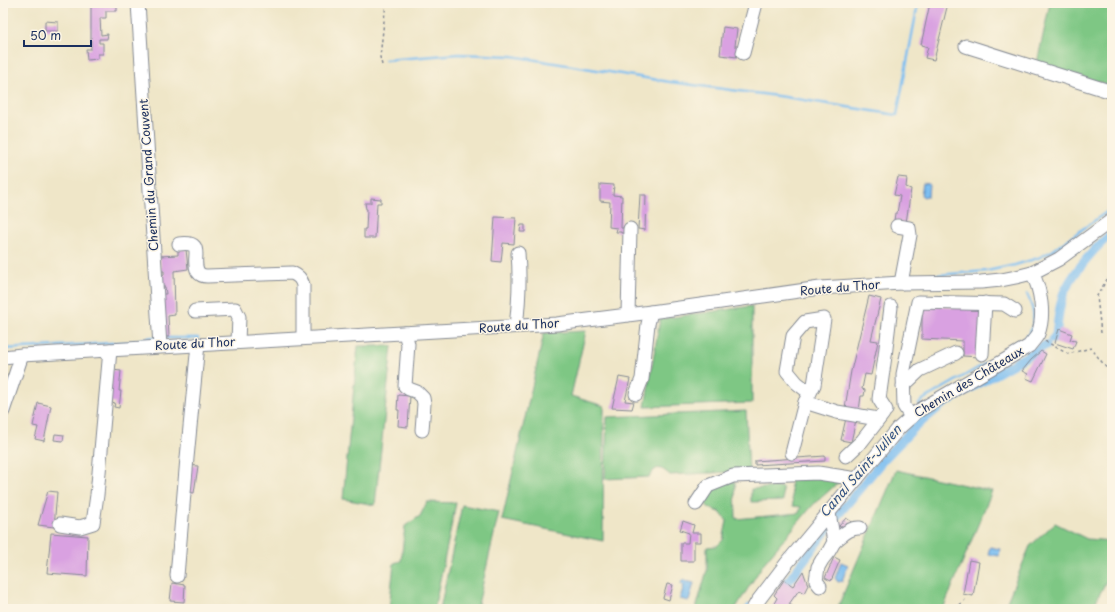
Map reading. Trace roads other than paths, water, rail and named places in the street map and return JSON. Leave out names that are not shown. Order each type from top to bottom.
[{"type":"street","name":"Chemin du Grand Couvent","points":[[138,3],[160,346]]},
{"type":"street","points":[[743,53],[756,3]]},
{"type":"street","points":[[966,46],[1112,92]]},
{"type":"street","points":[[1032,273],[1059,259],[1112,220]]},
{"type":"street","points":[[897,226],[909,228],[910,235],[901,283]]},
{"type":"street","points":[[628,315],[630,229]]},
{"type":"street","points":[[179,244],[192,244],[196,249],[196,266],[198,272],[202,275],[292,273],[297,276],[302,280],[303,285],[304,338]]},
{"type":"street","points":[[516,326],[518,314],[518,253]]},
{"type":"street","name":"Route du Thor","points":[[3,357],[22,354],[557,324],[820,288],[901,283],[981,282],[1032,273]]},
{"type":"street","name":"Chemin des Châteaux","points":[[753,609],[782,571],[899,428],[918,411],[1029,346],[1037,335],[1042,321],[1036,280],[1032,273]]},
{"type":"street","points":[[911,417],[904,406],[902,374],[918,302],[1004,304],[1014,311]]},
{"type":"street","points":[[982,354],[985,304]]},
{"type":"street","points":[[846,456],[862,441],[882,414],[879,399],[891,307]]},
{"type":"street","points":[[195,311],[235,309],[239,316],[238,342]]},
{"type":"street","points":[[636,394],[642,379],[648,324],[651,312]]},
{"type":"street","points":[[792,453],[808,397],[814,385],[824,319],[806,322],[793,336],[787,371],[808,397],[837,412],[882,414],[904,406]]},
{"type":"street","points":[[405,333],[408,344],[405,386],[417,392],[423,398],[422,430]]},
{"type":"street","points":[[178,576],[198,344]]},
{"type":"street","points":[[60,524],[80,527],[93,523],[97,495],[110,350]]},
{"type":"street","points":[[903,386],[920,370],[956,353]]},
{"type":"street","points":[[3,411],[22,354]]},
{"type":"street","points":[[696,504],[708,486],[733,476],[818,473],[857,479]]},
{"type":"street","points":[[829,513],[834,542]]},
{"type":"street","points":[[820,586],[816,581],[818,567],[834,542],[854,527],[860,528]]},
{"type":"water","points":[[923,183],[929,184],[928,196],[924,197],[921,195]]},
{"type":"water","points":[[990,547],[1000,549],[999,556],[988,554]]},
{"type":"water","points":[[841,562],[848,565],[842,581],[838,582],[835,578]]},
{"type":"water","points":[[682,580],[694,583],[689,601],[680,599],[684,585],[681,584]]},
{"type":"waterway","points":[[385,60],[459,54],[512,56],[670,82],[785,97],[897,115],[918,3]]},
{"type":"waterway","points":[[924,276],[987,271],[1038,258],[1052,251],[1112,208]]},
{"type":"waterway","name":"Canal Saint-Julien","points":[[1053,339],[1056,335],[1062,297],[1068,284],[1085,260],[1112,233]]},
{"type":"waterway","points":[[1020,344],[1030,332],[1034,320],[1027,294]]},
{"type":"waterway","points":[[3,349],[130,342],[152,337],[156,338]]},
{"type":"waterway","points":[[163,338],[198,338]]},
{"type":"waterway","name":"Canal Saint-Julien","points":[[789,580],[835,519],[884,459],[914,428],[943,404],[1046,345]]},
{"type":"waterway","points":[[919,404],[924,399],[1002,354]]},
{"type":"waterway","points":[[745,609],[749,604]]}]
